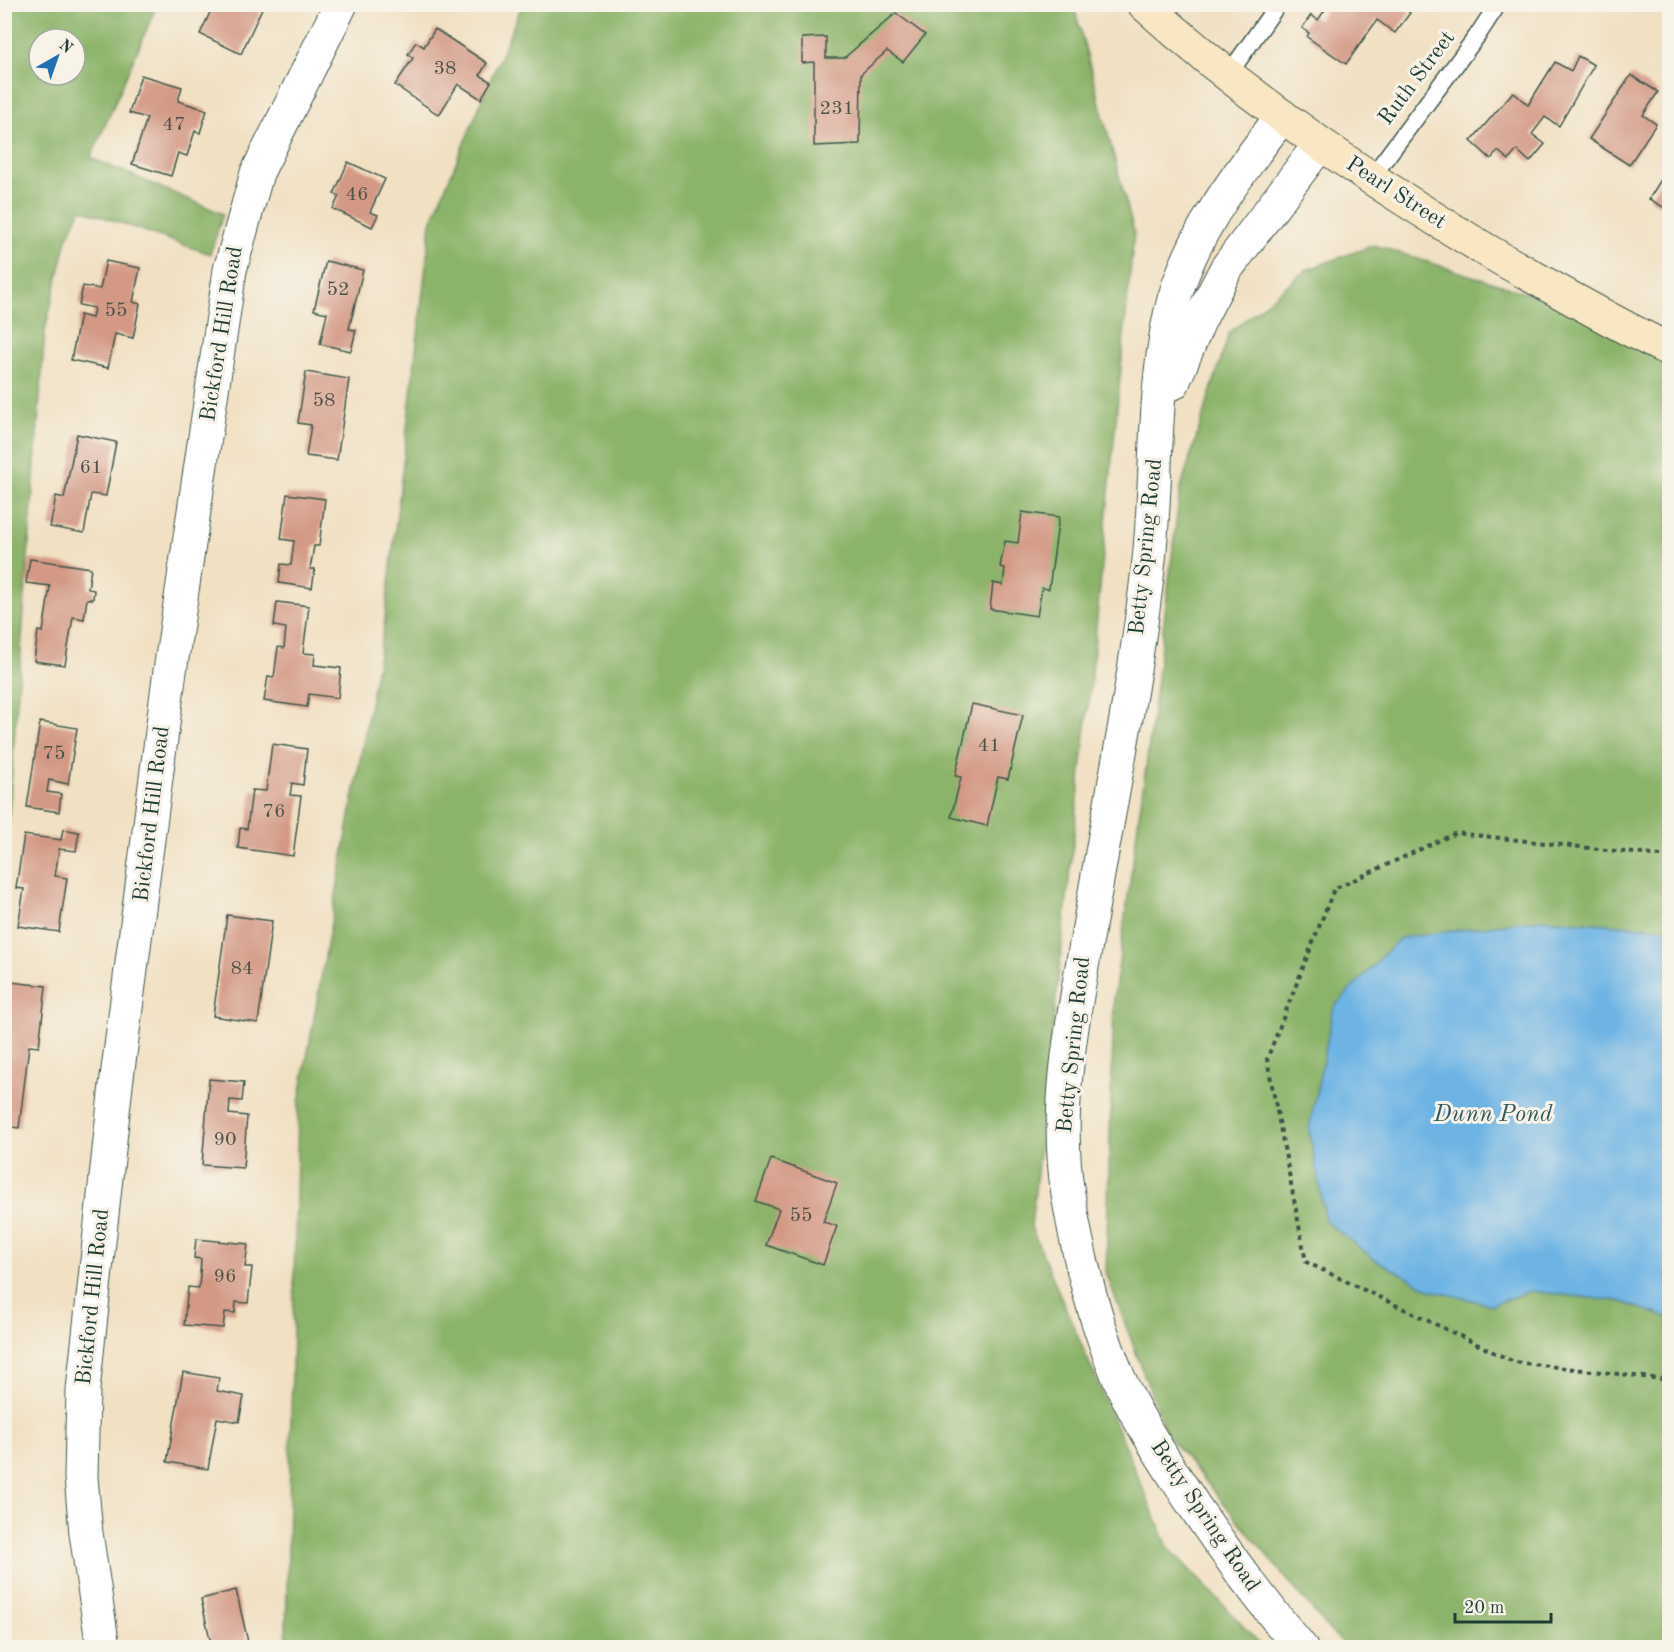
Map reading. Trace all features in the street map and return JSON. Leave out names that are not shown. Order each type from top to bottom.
[{"type":"main road","name":"Pearl Street","points":[[1144,4],[1228,75],[1320,144],[1371,178],[1513,265],[1670,351]]},
{"type":"street","name":"Bickford Hill Road","points":[[103,1647],[86,1533],[81,1477],[83,1390],[116,1085],[169,678],[230,270],[257,173],[341,4]]},
{"type":"street","name":"Betty Spring Road","points":[[1282,116],[1225,195],[1191,253],[1170,314],[1158,421],[1148,567],[1073,1022],[1064,1104],[1063,1151],[1068,1193],[1095,1311],[1110,1356],[1132,1405],[1185,1492],[1232,1562],[1301,1647]]},
{"type":"street","name":"Betty Spring Road","points":[[1158,421],[1199,321],[1226,269],[1320,144]]},
{"type":"lane","points":[[1228,75],[1278,4]]},
{"type":"lane","name":"Ruth Street","points":[[1371,178],[1477,36],[1498,4]]},
{"type":"path","points":[[1670,857],[1456,833],[1334,889],[1267,1059],[1306,1262],[1514,1362],[1670,1380]]},
{"type":"green space","points":[[4,5],[157,5],[91,158],[223,214],[210,254],[81,209],[67,239],[45,330],[8,825],[4,824]]},
{"type":"green space","points":[[522,5],[1069,5],[1075,10],[1134,232],[1091,680],[1031,1227],[1168,1547],[1263,1647],[292,1648],[286,1634],[298,1108],[384,626],[431,222]]},
{"type":"green space","points":[[1374,245],[1669,338],[1669,929],[1541,919],[1492,1305],[1529,1291],[1619,1301],[1669,1318],[1669,1647],[1347,1647],[1329,1630],[1167,1435],[1106,1273],[1114,997],[1149,744],[1180,490],[1229,333],[1306,270]]},
{"type":"water","name":"Dunn Pond","points":[[1541,919],[1669,929],[1669,1318],[1619,1301],[1529,1291],[1492,1305],[1431,1290],[1376,1260],[1326,1222],[1309,1129],[1334,1007],[1400,938]]},
{"type":"building","points":[[214,4],[264,4],[241,54],[200,34]]},
{"type":"building","points":[[1329,4],[1401,4],[1410,13],[1395,33],[1377,20],[1346,64],[1307,37],[1309,33],[1302,28],[1311,15],[1318,20]]},
{"type":"building","points":[[896,13],[925,35],[903,62],[887,51],[861,74],[860,144],[814,146],[814,62],[802,63],[802,38],[826,37],[826,58],[844,58]]},
{"type":"building","points":[[435,29],[487,63],[480,75],[491,82],[481,99],[458,84],[439,115],[395,85],[413,58],[408,54],[416,42],[424,47]]},
{"type":"building","points":[[1578,56],[1594,65],[1559,126],[1545,117],[1532,134],[1545,144],[1530,162],[1517,150],[1509,160],[1498,151],[1491,159],[1471,141],[1513,92],[1528,105],[1555,62],[1571,71]]},
{"type":"building","points":[[141,75],[182,87],[178,101],[207,110],[200,133],[195,131],[187,156],[178,153],[171,176],[132,164],[147,118],[129,113]]},
{"type":"building","points":[[1631,75],[1658,92],[1643,115],[1656,124],[1629,165],[1589,139]]},
{"type":"building","points":[[348,162],[385,179],[370,212],[378,215],[372,227],[333,209],[339,196],[334,194]]},
{"type":"building","points":[[1670,165],[1670,211],[1649,199]]},
{"type":"building","points":[[106,261],[140,268],[133,302],[140,304],[133,338],[115,334],[108,368],[71,360],[80,315],[92,318],[94,308],[79,305],[83,286],[100,289]]},
{"type":"building","points":[[326,261],[363,270],[349,329],[356,330],[351,351],[320,344],[327,313],[314,310]]},
{"type":"building","points":[[306,372],[349,379],[337,460],[306,456],[311,425],[298,423]]},
{"type":"building","points":[[77,434],[116,442],[106,496],[91,494],[84,533],[50,527],[56,496],[64,498]]},
{"type":"building","points":[[287,494],[325,499],[319,546],[314,546],[310,569],[315,569],[312,588],[279,583],[281,564],[291,565],[294,541],[281,539]]},
{"type":"building","points":[[1022,512],[1059,517],[1049,589],[1042,588],[1037,616],[990,609],[993,583],[1003,585],[1005,568],[1000,567],[1005,541],[1018,543]]},
{"type":"building","points":[[30,559],[91,568],[88,589],[94,590],[93,599],[87,599],[84,619],[73,617],[65,665],[34,661],[38,631],[43,632],[50,586],[26,583]]},
{"type":"building","points":[[277,602],[309,606],[303,653],[315,654],[314,665],[341,668],[338,698],[309,694],[307,707],[264,701],[268,676],[274,677],[278,647],[284,648],[286,628],[274,626]]},
{"type":"building","points":[[972,704],[1023,715],[1008,779],[998,777],[987,826],[951,817],[961,777],[955,776]]},
{"type":"building","points":[[40,722],[77,728],[68,784],[49,780],[47,792],[61,794],[59,812],[27,807]]},
{"type":"building","points":[[272,744],[307,749],[303,785],[292,783],[290,795],[301,796],[293,856],[238,848],[240,828],[247,829],[252,790],[266,791]]},
{"type":"building","points":[[63,829],[79,832],[76,851],[59,849],[55,876],[67,878],[59,932],[18,926],[24,889],[16,888],[24,835],[61,840]]},
{"type":"building","points":[[227,915],[272,921],[258,1023],[213,1016]]},
{"type":"building","points":[[10,982],[46,986],[39,1047],[29,1046],[19,1128],[4,1126],[4,1024]]},
{"type":"building","points":[[209,1079],[244,1082],[242,1101],[230,1100],[229,1114],[247,1116],[243,1168],[202,1165]]},
{"type":"building","points":[[771,1159],[837,1183],[823,1222],[837,1226],[823,1265],[766,1245],[779,1209],[756,1201]]},
{"type":"building","points":[[196,1239],[248,1244],[245,1267],[252,1267],[248,1303],[236,1302],[235,1313],[225,1312],[223,1328],[184,1325],[188,1287],[199,1288],[201,1259],[194,1258]]},
{"type":"building","points":[[183,1372],[219,1378],[217,1391],[244,1396],[239,1422],[217,1418],[208,1469],[167,1462]]},
{"type":"building","points":[[236,1590],[248,1642],[212,1648],[201,1599]]}]
